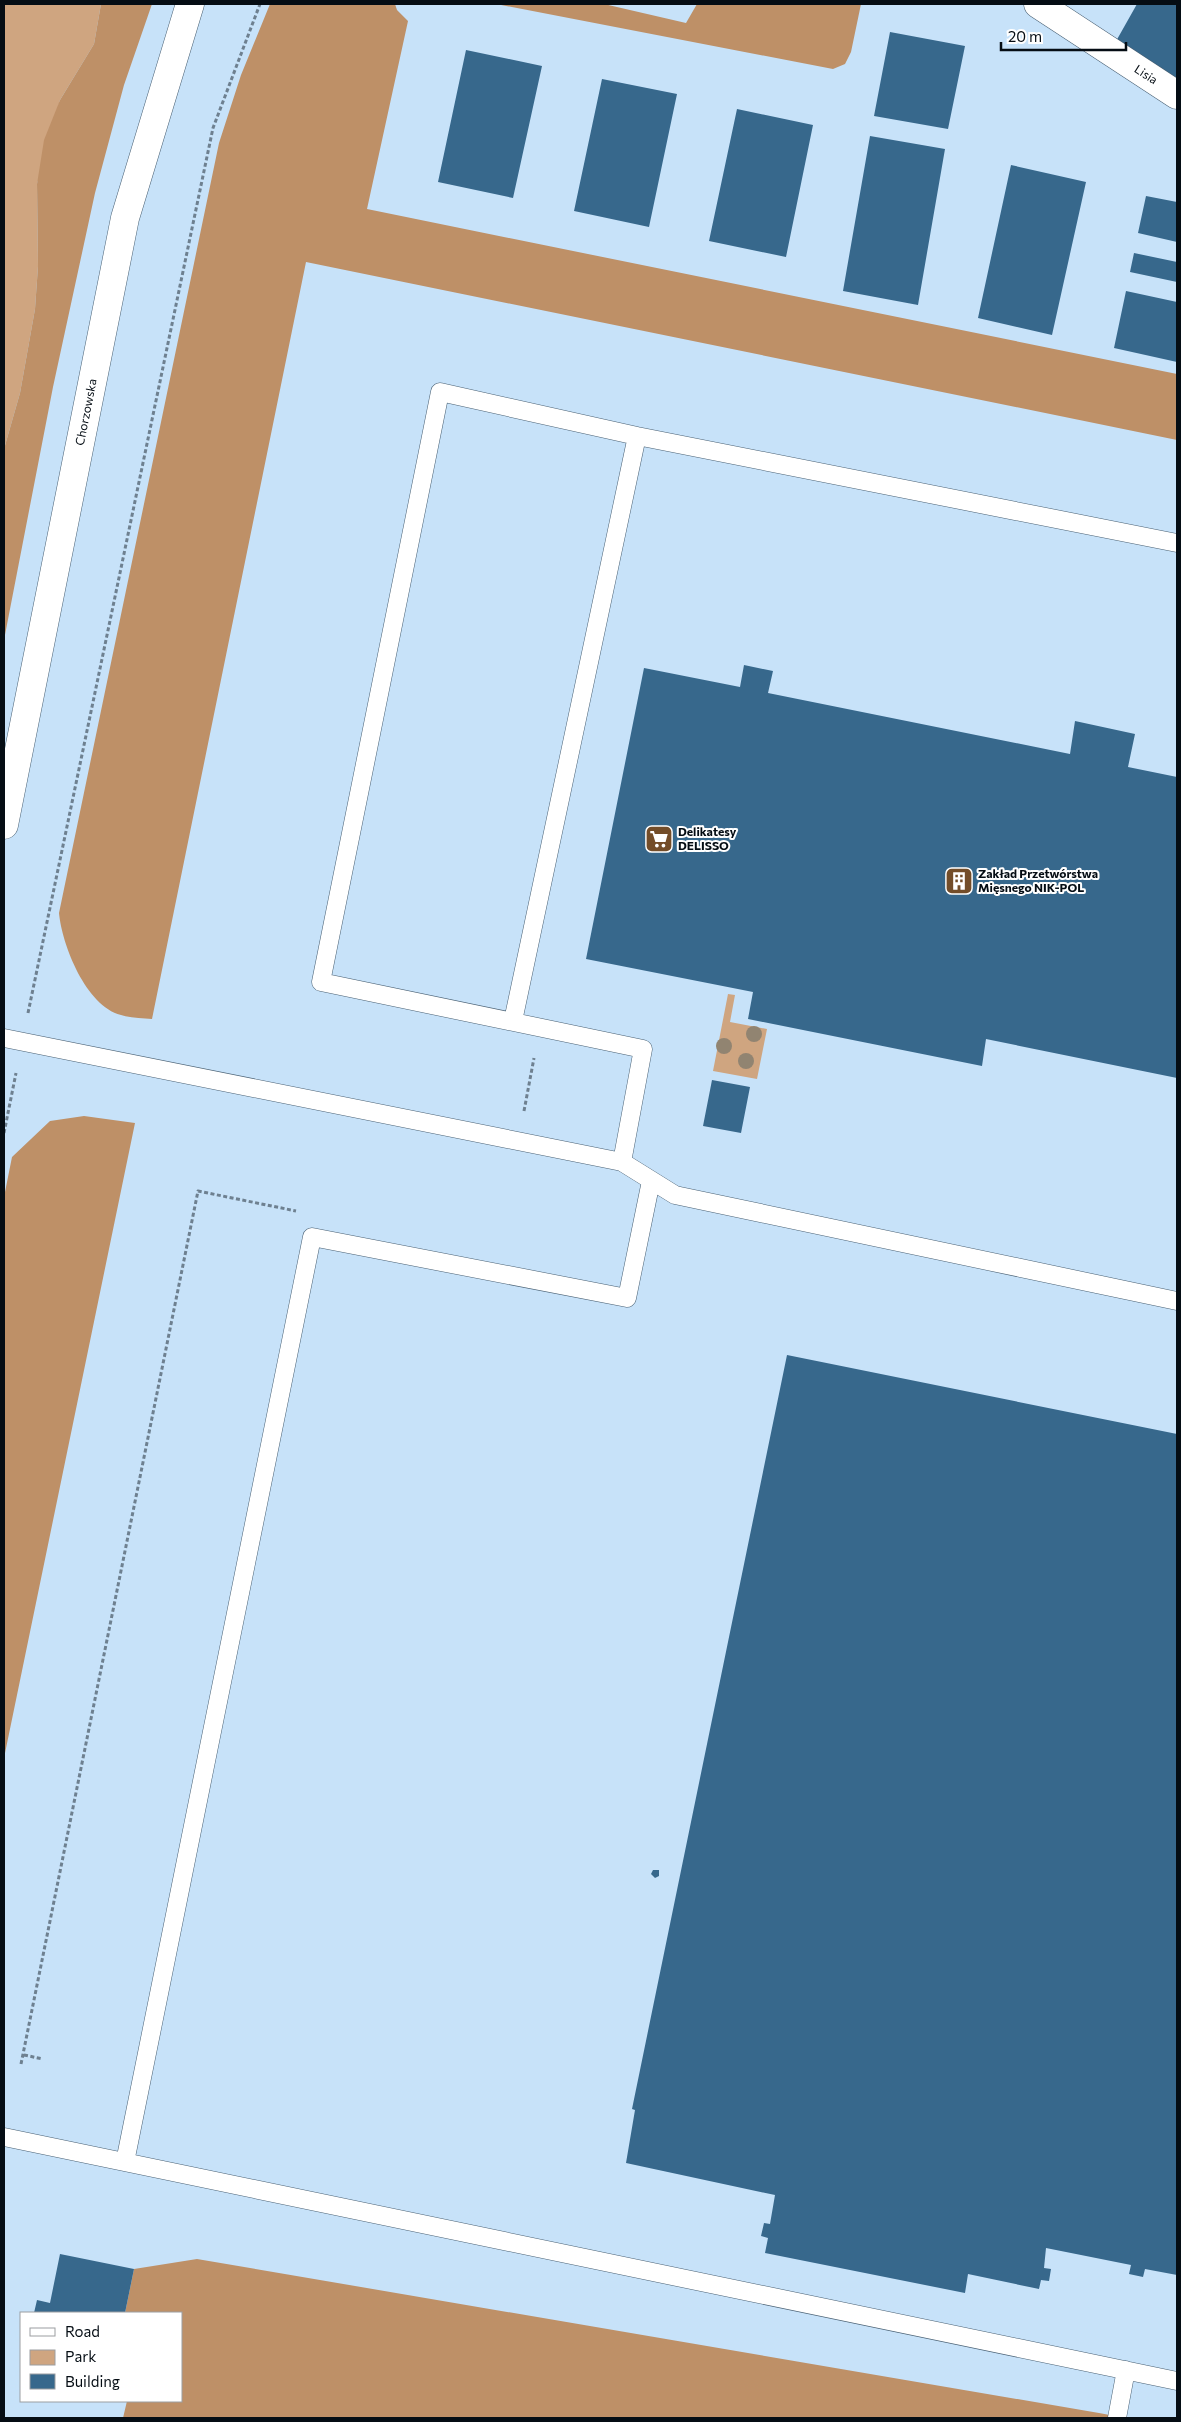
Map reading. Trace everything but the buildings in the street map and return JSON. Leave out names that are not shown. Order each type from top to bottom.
[{"type":"street","name":"Chorzowska","points":[[4,826],[125,218],[190,4]]},
{"type":"street","name":"Lisia","points":[[1038,4],[1177,95]]},
{"type":"lane","points":[[622,1162],[643,1049],[540,1026],[321,982],[440,392],[637,436],[1177,543]]},
{"type":"lane","points":[[513,1021],[637,436]]},
{"type":"lane","points":[[4,1038],[622,1162],[676,1195],[1177,1301]]},
{"type":"lane","points":[[126,2162],[312,1237],[628,1298],[651,1181]]},
{"type":"lane","points":[[4,2137],[1177,2381]]},
{"type":"lane","points":[[1117,2418],[1126,2370]]},
{"type":"path","points":[[4,1133],[212,128],[260,4]]},
{"type":"path","points":[[523,1116],[540,1026]]},
{"type":"path","points":[[24,2055],[43,2059]]},
{"type":"green space","points":[[4,4],[101,4],[94,44],[60,100],[37,184],[38,266],[35,309],[20,393],[4,449]]},
{"type":"green space","points":[[728,994],[735,995],[730,1022],[767,1029],[757,1079],[713,1071]]},
{"type":"shaded area","points":[[101,4],[152,4],[124,85],[95,193],[53,387],[4,640],[4,449],[20,393],[35,309],[38,266],[37,184],[44,140],[60,100],[94,44]]},
{"type":"shaded area","points":[[270,4],[395,4],[397,10],[408,21],[367,209],[1177,374],[1177,440],[306,262],[152,1019],[133,1017],[121,1015],[108,1009],[97,1000],[87,987],[71,957],[65,941],[59,913],[219,143],[241,75]]},
{"type":"shaded area","points":[[496,4],[604,4],[686,23],[697,4],[861,4],[851,52],[845,64],[833,69]]},
{"type":"shaded area","points":[[84,1116],[135,1123],[4,1758],[4,1197],[12,1157],[50,1121]]},
{"type":"shaded area","points":[[197,2259],[1126,2418],[123,2418],[127,2402],[182,2402],[182,2312],[125,2312],[134,2269]]},
{"type":"place","name":"Delikatesy DELISSO","points":[[659,839]]},
{"type":"place","name":"Zakład Przetwórstwa Mięsnego NIK-POL","points":[[959,881]]}]
